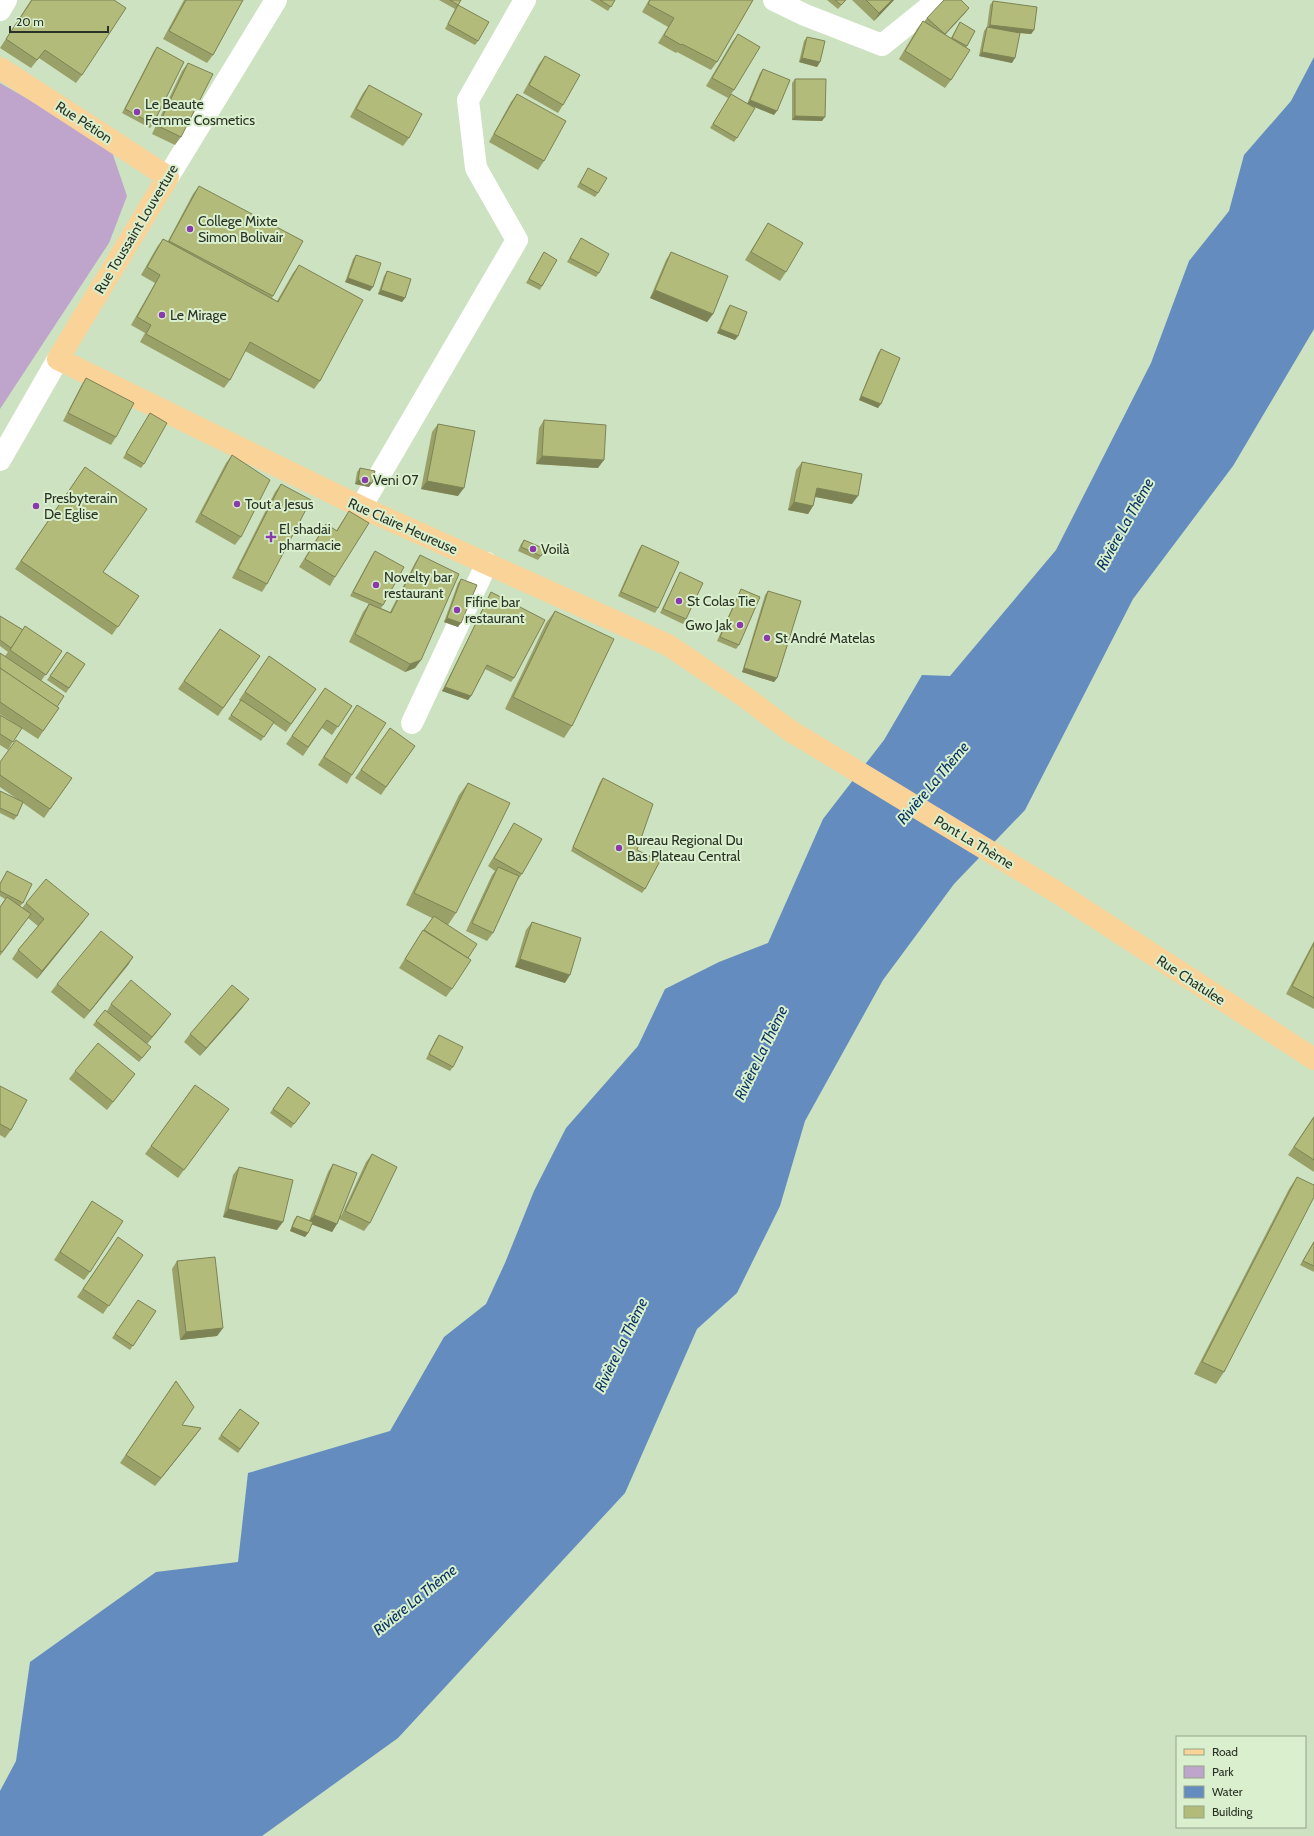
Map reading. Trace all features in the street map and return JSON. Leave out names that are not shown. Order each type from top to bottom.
[{"type":"main road","name":"Rue Pétion","points":[[0,68],[168,177]]},
{"type":"main road","name":"Rue Toussaint Louverture","points":[[58,359],[168,177]]},
{"type":"main road","name":"Rue Claire Heureuse","points":[[58,359],[361,507],[668,645],[745,697]]},
{"type":"main road","name":"Pont La Thème","points":[[745,697],[789,730],[1062,896]]},
{"type":"main road","name":"Rue Chatulee","points":[[1062,896],[1314,1060]]},
{"type":"street","points":[[0,10],[6,0]]},
{"type":"street","name":"Rue Toussaint Louverture","points":[[168,177],[276,0]]},
{"type":"street","points":[[361,507],[517,240],[476,168],[468,100],[524,0]]},
{"type":"street","points":[[774,0],[805,15],[882,45],[938,0]]},
{"type":"street","name":"Rue Toussaint Louverture","points":[[0,460],[58,359]]},
{"type":"street","points":[[412,723],[487,563]]},
{"type":"green space","points":[[0,83],[111,149],[127,196],[109,243],[0,409]]},
{"type":"water","name":"Rivière La Thème","points":[[1314,57],[1314,329],[1233,466],[1133,599],[1025,810],[954,884],[883,980],[805,1121],[780,1206],[737,1293],[697,1329],[625,1493],[398,1738],[262,1836],[0,1836],[0,1791],[16,1761],[30,1662],[156,1572],[238,1562],[248,1473],[390,1431],[444,1337],[486,1304],[505,1263],[534,1191],[566,1128],[638,1046],[665,989],[719,962],[768,943],[823,819],[884,740],[922,675],[950,676],[1056,550],[1151,363],[1189,261],[1229,211],[1244,155],[1291,101]]},
{"type":"building","points":[[32,0],[114,0],[126,8],[82,75],[45,50],[37,60],[6,39]]},
{"type":"building","points":[[186,0],[243,0],[213,55],[169,31]]},
{"type":"building","points":[[450,0],[461,0],[458,5]]},
{"type":"building","points":[[600,0],[615,0],[611,7]]},
{"type":"building","points":[[650,0],[753,0],[717,62],[664,35],[674,18],[648,4]]},
{"type":"building","points":[[835,0],[846,0],[841,5]]},
{"type":"building","points":[[866,0],[892,0],[879,13]]},
{"type":"building","points":[[944,0],[961,0],[969,8],[945,34],[927,18]]},
{"type":"building","points":[[993,1],[1037,7],[1034,30],[990,25]]},
{"type":"building","points":[[458,5],[489,22],[478,41],[448,24]]},
{"type":"building","points":[[923,21],[970,50],[951,80],[905,51]]},
{"type":"building","points":[[960,22],[975,31],[967,46],[952,38]]},
{"type":"building","points":[[987,27],[1020,33],[1015,58],[982,52]]},
{"type":"building","points":[[738,34],[760,47],[734,90],[712,78]]},
{"type":"building","points":[[807,37],[825,41],[820,62],[802,58]]},
{"type":"building","points":[[157,47],[184,62],[153,124],[125,109]]},
{"type":"building","points":[[545,56],[580,75],[563,105],[529,85]]},
{"type":"building","points":[[188,63],[213,74],[181,137],[158,126]]},
{"type":"building","points":[[763,69],[790,80],[777,111],[750,100]]},
{"type":"building","points":[[795,79],[826,79],[825,117],[795,116]]},
{"type":"building","points":[[369,85],[422,114],[409,138],[356,109]]},
{"type":"building","points":[[517,94],[566,121],[544,161],[494,134]]},
{"type":"building","points":[[731,94],[755,108],[737,138],[713,124]]},
{"type":"building","points":[[588,168],[607,178],[598,193],[580,183]]},
{"type":"building","points":[[199,186],[303,241],[273,296],[169,241]]},
{"type":"building","points":[[768,223],[803,243],[786,272],[751,252]]},
{"type":"building","points":[[581,238],[609,254],[599,273],[570,258]]},
{"type":"building","points":[[163,239],[278,302],[299,265],[363,300],[320,381],[250,342],[230,380],[146,334],[151,325],[137,317],[160,275],[147,267]]},
{"type":"building","points":[[544,252],[557,260],[542,286],[529,279]]},
{"type":"building","points":[[671,252],[728,276],[713,314],[655,290]]},
{"type":"building","points":[[356,255],[381,263],[373,287],[348,278]]},
{"type":"building","points":[[387,271],[411,279],[405,298],[381,290]]},
{"type":"building","points":[[730,305],[747,312],[738,336],[720,329]]},
{"type":"building","points":[[881,349],[900,358],[881,404],[861,396]]},
{"type":"building","points":[[86,378],[134,403],[116,437],[68,413]]},
{"type":"building","points":[[150,413],[167,423],[144,464],[126,453]]},
{"type":"building","points":[[544,420],[606,425],[604,460],[542,456]]},
{"type":"building","points":[[438,424],[475,431],[464,488],[427,481]]},
{"type":"building","points":[[232,455],[270,480],[241,537],[201,514]]},
{"type":"building","points":[[802,462],[862,474],[858,496],[817,488],[813,506],[794,502]]},
{"type":"building","points":[[85,467],[147,509],[103,572],[139,596],[118,627],[21,561]]},
{"type":"building","points":[[360,468],[375,471],[372,483],[358,480]]},
{"type":"building","points":[[281,484],[311,500],[267,584],[238,569]]},
{"type":"building","points":[[349,511],[369,523],[335,577],[305,559],[326,524],[337,531]]},
{"type":"building","points":[[524,540],[545,549],[541,556],[521,547]]},
{"type":"building","points":[[642,545],[679,562],[658,608],[621,592]]},
{"type":"building","points":[[375,551],[404,567],[383,605],[353,592]]},
{"type":"building","points":[[420,555],[459,574],[421,660],[410,664],[355,634],[369,604],[391,613]]},
{"type":"building","points":[[680,572],[703,583],[686,619],[663,609]]},
{"type":"building","points":[[461,579],[477,585],[461,623],[447,618]]},
{"type":"building","points":[[741,589],[760,597],[739,645],[720,637]]},
{"type":"building","points":[[768,591],[801,601],[777,678],[744,668]]},
{"type":"building","points":[[491,592],[545,620],[514,678],[487,665],[471,696],[445,687]]},
{"type":"building","points":[[555,611],[614,639],[572,726],[513,697]]},
{"type":"building","points":[[0,616],[23,630],[11,648],[0,640]]},
{"type":"building","points":[[25,626],[62,651],[46,675],[10,650]]},
{"type":"building","points":[[220,629],[260,656],[223,708],[184,681]]},
{"type":"building","points":[[67,652],[85,664],[69,688],[50,676]]},
{"type":"building","points":[[0,653],[64,696],[57,707],[0,668]]},
{"type":"building","points":[[269,656],[316,689],[291,724],[245,692]]},
{"type":"building","points":[[0,668],[59,708],[43,731],[0,702]]},
{"type":"building","points":[[325,688],[352,706],[338,727],[327,720],[308,747],[292,736]]},
{"type":"building","points":[[241,700],[274,722],[264,737],[231,715]]},
{"type":"building","points":[[357,705],[386,723],[352,775],[324,757]]},
{"type":"building","points":[[0,715],[22,728],[13,742],[0,734]]},
{"type":"building","points":[[390,728],[415,746],[386,787],[361,770]]},
{"type":"building","points":[[16,740],[72,778],[50,809],[0,775],[0,762]]},
{"type":"building","points":[[603,778],[653,804],[637,850],[660,861],[645,889],[573,847]]},
{"type":"building","points":[[468,783],[510,803],[456,913],[414,893]]},
{"type":"building","points":[[0,791],[23,802],[17,816],[0,808]]},
{"type":"building","points":[[514,823],[542,839],[522,874],[494,858]]},
{"type":"building","points":[[498,867],[519,876],[493,933],[472,923]]},
{"type":"building","points":[[7,871],[32,884],[23,903],[0,891],[0,884]]},
{"type":"building","points":[[46,879],[89,914],[42,971],[18,950],[44,919],[26,903]]},
{"type":"building","points":[[7,897],[31,914],[2,952],[0,951],[0,907]]},
{"type":"building","points":[[434,916],[477,944],[468,958],[424,930]]},
{"type":"building","points":[[532,922],[581,938],[570,975],[520,959]]},
{"type":"building","points":[[423,930],[471,960],[452,989],[405,959]]},
{"type":"building","points":[[101,931],[133,957],[90,1011],[57,984]]},
{"type":"building","points":[[1314,943],[1314,998],[1292,986]]},
{"type":"building","points":[[131,980],[171,1014],[152,1037],[111,1004]]},
{"type":"building","points":[[232,985],[249,999],[206,1048],[190,1034]]},
{"type":"building","points":[[105,1010],[151,1047],[142,1058],[96,1021]]},
{"type":"building","points":[[439,1035],[463,1047],[453,1067],[429,1054]]},
{"type":"building","points":[[98,1043],[135,1074],[113,1102],[75,1071]]},
{"type":"building","points":[[195,1085],[229,1109],[184,1170],[151,1146]]},
{"type":"building","points":[[0,1086],[27,1100],[11,1130],[0,1124]]},
{"type":"building","points":[[288,1087],[310,1103],[294,1124],[273,1109]]},
{"type":"building","points":[[1314,1117],[1314,1160],[1294,1147]]},
{"type":"building","points":[[372,1154],[397,1167],[370,1223],[345,1211]]},
{"type":"building","points":[[333,1164],[357,1173],[337,1224],[314,1215]]},
{"type":"building","points":[[239,1167],[293,1180],[283,1222],[228,1209]]},
{"type":"building","points":[[1297,1177],[1314,1185],[1314,1197],[1224,1372],[1202,1362]]},
{"type":"building","points":[[92,1201],[123,1221],[90,1272],[60,1252]]},
{"type":"building","points":[[297,1216],[313,1222],[308,1233],[292,1227]]},
{"type":"building","points":[[118,1237],[143,1255],[109,1306],[83,1289]]},
{"type":"building","points":[[1314,1242],[1314,1266],[1303,1261]]},
{"type":"building","points":[[215,1257],[223,1328],[186,1332],[177,1261]]},
{"type":"building","points":[[138,1300],[156,1311],[133,1346],[115,1334]]},
{"type":"building","points":[[176,1381],[194,1407],[182,1425],[201,1428],[161,1478],[126,1455]]},
{"type":"building","points":[[240,1409],[259,1423],[240,1449],[221,1435]]},
{"type":"place","name":"Le Beaute Femme Cosmetics","points":[[137,112]]},
{"type":"place","name":"College Mixte Simon Bolivair","points":[[190,229]]},
{"type":"place","name":"Le Mirage","points":[[162,315]]},
{"type":"place","name":"Veni 07","points":[[365,480]]},
{"type":"place","name":"Tout a Jesus","points":[[237,504]]},
{"type":"place","name":"Presbyterain De Eglise","points":[[36,506]]},
{"type":"place","name":"El shadai pharmacie","points":[[271,537]]},
{"type":"place","name":"Voilà","points":[[533,549]]},
{"type":"place","name":"Novelty bar restaurant","points":[[376,585]]},
{"type":"place","name":"St Colas Tie","points":[[679,601]]},
{"type":"place","name":"Fifine bar restaurant","points":[[457,610]]},
{"type":"place","name":"Gwo Jak","points":[[740,625]]},
{"type":"place","name":"St André Matelas","points":[[767,638]]},
{"type":"place","name":"Bureau Regional Du Bas Plateau Central","points":[[619,848]]}]
